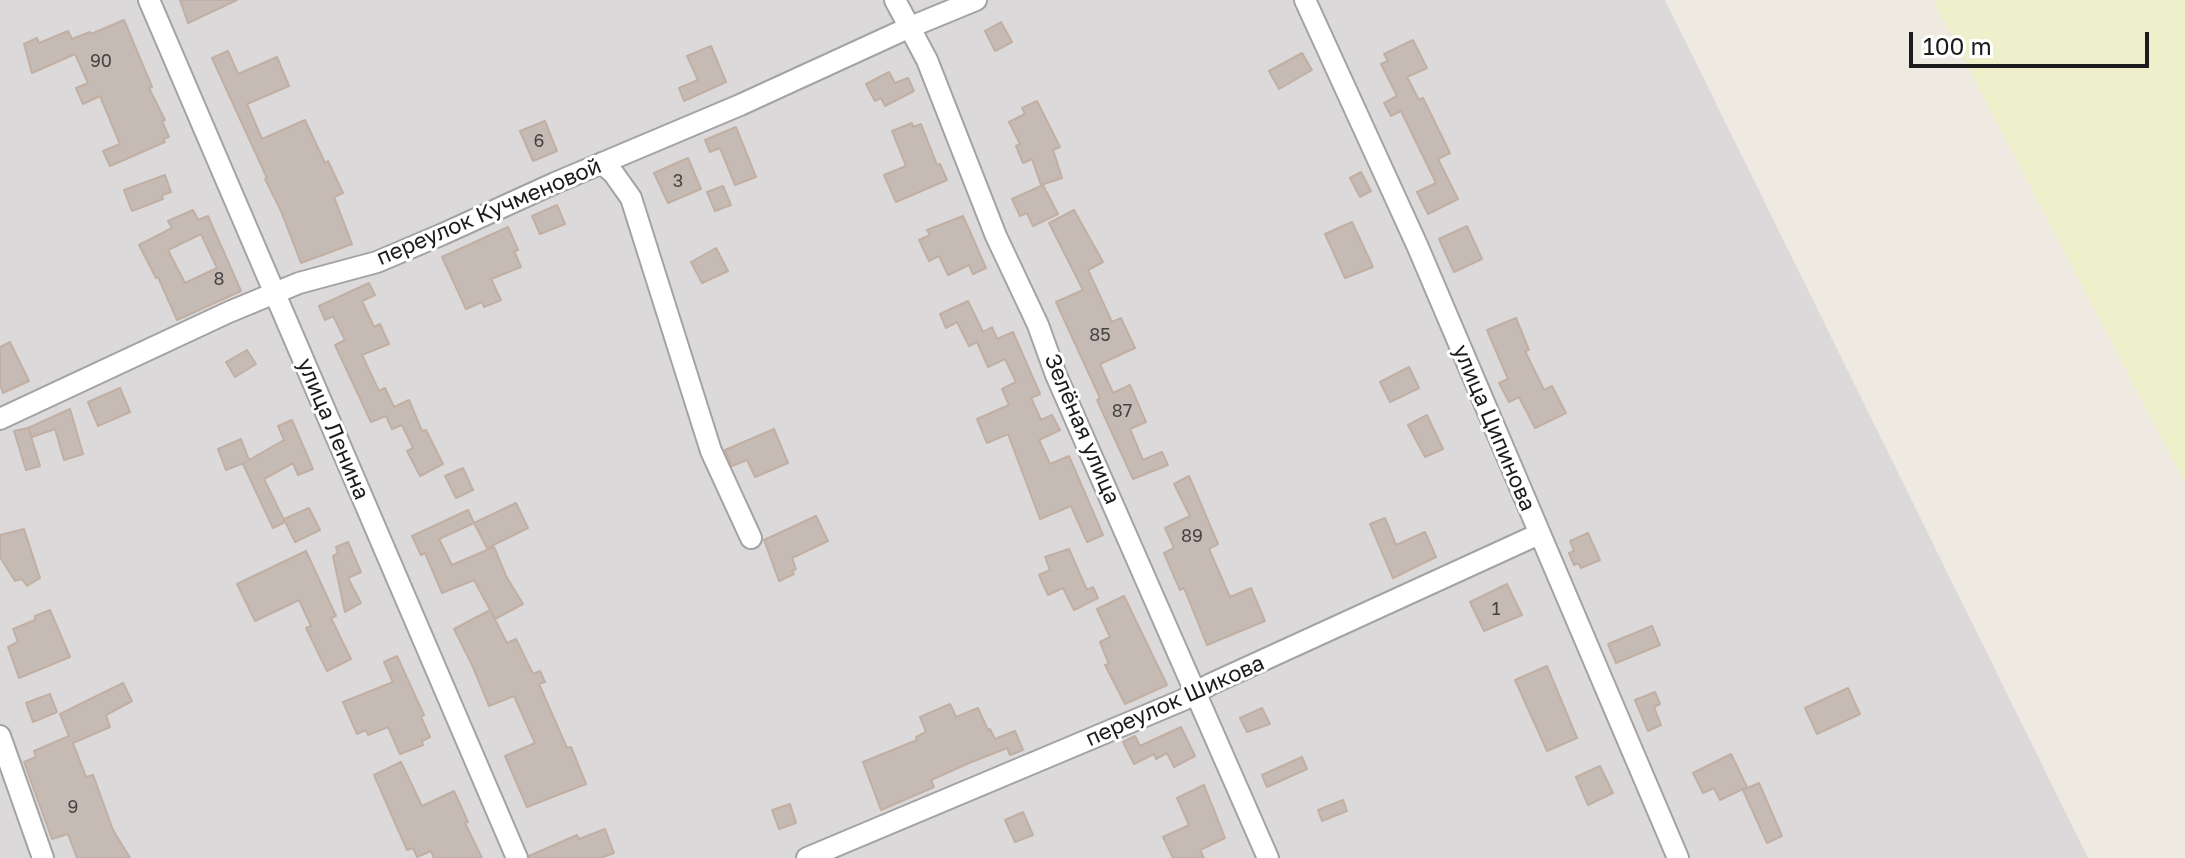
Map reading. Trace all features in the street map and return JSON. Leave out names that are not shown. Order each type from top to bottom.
[{"type":"street","name":"улица Ленина","points":[[149,0],[517,858]]},
{"type":"street","name":"Зелёная улица","points":[[895,0],[927,60],[996,236],[1038,325],[1056,375],[1268,858]]},
{"type":"street","name":"переулок Кучменовой","points":[[0,419],[275,293],[377,262],[976,0]]},
{"type":"street","name":"улица Ципинова","points":[[1305,0],[1417,245],[1678,858]]},
{"type":"street","points":[[602,163],[631,198],[711,451],[751,538]]},
{"type":"street","name":"переулок Шикова","points":[[807,858],[1197,692],[1539,534]]},
{"type":"street","points":[[0,736],[43,858]]},
{"type":"shaded area","points":[[0,0],[1665,0],[2088,858],[0,858]]},
{"type":"green space","points":[[1933,0],[2185,0],[2185,483]]},
{"type":"building","points":[[180,0],[237,0],[188,23]]},
{"type":"building","points":[[124,20],[169,137],[163,139],[165,142],[110,166],[103,151],[120,144],[100,96],[83,104],[76,88],[88,83],[75,54],[32,73],[24,44],[37,38],[39,43],[68,31],[72,39]]},
{"type":"building","points":[[1001,22],[1012,42],[995,51],[985,31]]},
{"type":"building","points":[[1413,40],[1427,68],[1407,77],[1419,100],[1423,98],[1450,153],[1438,159],[1458,199],[1428,214],[1417,192],[1436,183],[1401,111],[1391,116],[1384,103],[1397,96],[1381,64],[1388,61],[1384,54]]},
{"type":"building","points":[[711,46],[726,82],[684,101],[679,88],[698,80],[687,56]]},
{"type":"building","points":[[228,51],[238,74],[277,57],[289,86],[247,104],[262,139],[305,120],[343,193],[334,197],[352,244],[301,263],[267,178],[212,58]]},
{"type":"building","points":[[1302,53],[1312,70],[1279,89],[1269,71]]},
{"type":"building","points":[[889,72],[895,83],[908,78],[914,91],[885,106],[881,98],[875,101],[866,84]]},
{"type":"building","points":[[1037,101],[1060,147],[1053,150],[1062,178],[1041,185],[1032,159],[1023,163],[1016,146],[1020,144],[1009,122],[1025,114],[1022,108]]},
{"type":"building","points":[[545,121],[557,151],[533,161],[520,131]]},
{"type":"building","points":[[912,123],[913,127],[921,124],[937,165],[940,164],[947,180],[896,202],[884,175],[906,166],[892,131]]},
{"type":"building","points":[[736,127],[756,177],[735,185],[720,148],[710,152],[705,140]]},
{"type":"building","points":[[688,158],[701,189],[668,203],[654,173]]},
{"type":"building","points":[[1361,172],[1371,191],[1360,197],[1350,178]]},
{"type":"building","points":[[165,175],[171,192],[162,195],[163,199],[132,211],[124,190]]},
{"type":"building","points":[[1043,185],[1058,214],[1033,226],[1027,213],[1020,216],[1012,199]]},
{"type":"building","points":[[723,186],[731,205],[715,211],[707,192]]},
{"type":"building","points":[[557,205],[565,224],[540,234],[532,216]]},
{"type":"building","points":[[193,210],[198,220],[208,216],[241,291],[177,320],[158,277],[139,245],[172,228],[168,221]],"holes":[[[201,234],[217,268],[185,283],[168,250]]]},
{"type":"building","points":[[1074,210],[1103,262],[1088,270],[1112,322],[1121,318],[1135,348],[1100,364],[1113,393],[1130,385],[1146,422],[1130,429],[1143,460],[1162,452],[1168,465],[1133,479],[1056,302],[1083,290],[1049,223]]},
{"type":"building","points":[[963,216],[986,268],[973,274],[969,265],[948,275],[939,256],[929,261],[919,240],[930,235],[927,230]]},
{"type":"building","points":[[1352,222],[1373,267],[1345,278],[1325,234]]},
{"type":"building","points":[[1467,226],[1482,259],[1454,272],[1439,239]]},
{"type":"building","points":[[508,227],[518,250],[514,251],[521,267],[491,279],[501,300],[484,307],[482,302],[466,309],[442,257]]},
{"type":"building","points":[[716,248],[728,271],[702,283],[691,262]]},
{"type":"building","points":[[369,283],[375,295],[362,301],[374,327],[380,324],[389,344],[362,355],[379,391],[385,388],[394,407],[409,400],[422,431],[426,430],[443,464],[420,476],[407,451],[413,448],[402,425],[392,429],[386,416],[371,422],[335,345],[345,340],[333,316],[325,320],[319,306]]},
{"type":"building","points":[[968,301],[983,332],[992,327],[997,339],[1013,332],[1040,394],[1031,398],[1041,420],[1052,415],[1060,430],[1039,440],[1050,464],[1069,456],[1103,535],[1087,542],[1071,506],[1040,519],[1008,434],[987,443],[977,419],[1009,405],[1002,389],[1016,382],[1005,359],[988,367],[977,342],[969,346],[957,322],[946,328],[940,314]]},
{"type":"building","points":[[1516,318],[1529,350],[1525,351],[1544,390],[1552,386],[1566,413],[1535,428],[1519,397],[1509,402],[1499,383],[1508,379],[1487,330]]},
{"type":"building","points":[[10,342],[29,381],[3,393],[0,384],[0,347]]},
{"type":"building","points":[[247,350],[256,364],[235,377],[226,362]]},
{"type":"building","points":[[1409,367],[1419,388],[1390,402],[1380,382]]},
{"type":"building","points":[[120,388],[130,412],[98,426],[88,402]]},
{"type":"building","points":[[70,409],[83,454],[64,460],[55,429],[32,437],[29,430],[40,466],[26,470],[14,431]]},
{"type":"building","points":[[1427,415],[1443,449],[1425,457],[1408,425]]},
{"type":"building","points":[[292,420],[313,469],[298,475],[293,463],[264,479],[285,522],[273,528],[243,464],[246,462],[226,470],[218,449],[241,439],[249,460],[284,440],[278,426]]},
{"type":"building","points":[[774,429],[788,463],[755,477],[747,460],[732,466],[725,450]]},
{"type":"building","points":[[463,468],[473,490],[456,498],[445,476]]},
{"type":"building","points":[[1189,476],[1218,544],[1209,549],[1230,597],[1251,588],[1265,621],[1207,645],[1184,588],[1180,590],[1164,553],[1174,548],[1165,528],[1190,516],[1174,484]]},
{"type":"building","points":[[516,503],[528,528],[487,548],[474,523]]},
{"type":"building","points":[[309,508],[320,530],[295,542],[284,519]]},
{"type":"building","points":[[468,510],[474,523],[439,539],[452,565],[494,547],[506,576],[523,604],[495,619],[474,580],[442,593],[425,553],[421,555],[412,536]]},
{"type":"building","points":[[816,516],[828,541],[792,558],[796,569],[792,571],[794,574],[779,581],[764,540]]},
{"type":"building","points":[[1385,518],[1396,545],[1425,532],[1436,557],[1393,578],[1370,524]]},
{"type":"building","points":[[24,529],[40,578],[27,586],[22,579],[15,581],[0,557],[0,535]]},
{"type":"building","points":[[1588,533],[1600,560],[1581,568],[1578,563],[1574,565],[1569,553],[1574,551],[1570,541]]},
{"type":"building","points":[[348,542],[361,572],[348,578],[361,603],[345,612],[333,556],[338,553],[336,547]]},
{"type":"building","points":[[1069,549],[1087,590],[1093,587],[1098,598],[1074,610],[1063,588],[1048,595],[1039,575],[1050,570],[1045,557]]},
{"type":"building","points":[[306,551],[336,616],[331,618],[351,659],[327,671],[306,628],[311,626],[299,600],[255,621],[237,584]]},
{"type":"building","points":[[1507,584],[1522,615],[1484,631],[1470,602]]},
{"type":"building","points":[[1124,596],[1167,685],[1125,704],[1105,665],[1109,664],[1100,642],[1110,637],[1097,609]]},
{"type":"building","points":[[50,610],[70,657],[19,678],[8,647],[18,642],[13,629]]},
{"type":"building","points":[[490,610],[507,643],[516,639],[533,674],[540,671],[545,682],[539,684],[586,784],[527,807],[505,756],[535,743],[514,696],[489,706],[454,629]]},
{"type":"building","points":[[1652,626],[1660,645],[1616,663],[1608,644]]},
{"type":"building","points":[[397,656],[424,715],[421,717],[430,737],[422,741],[423,745],[400,754],[388,727],[368,735],[366,730],[357,734],[343,702],[393,682],[384,662]]},
{"type":"building","points":[[1547,666],[1577,738],[1547,751],[1515,680]]},
{"type":"building","points":[[123,683],[132,701],[106,715],[110,727],[73,743],[86,777],[93,775],[113,830],[130,858],[77,858],[68,834],[52,839],[24,762],[36,757],[34,751],[69,736],[60,714]]},
{"type":"building","points":[[1848,688],[1860,714],[1817,734],[1805,708]]},
{"type":"building","points":[[1655,692],[1660,704],[1654,707],[1661,725],[1648,731],[1635,700]]},
{"type":"building","points":[[50,694],[57,712],[33,722],[26,703]]},
{"type":"building","points":[[950,704],[956,717],[978,708],[995,739],[1015,731],[1023,750],[1010,755],[1007,748],[969,763],[931,780],[934,787],[881,810],[863,762],[917,740],[916,737],[926,732],[920,717]]},
{"type":"building","points":[[1262,708],[1270,724],[1247,732],[1240,718]]},
{"type":"building","points":[[1181,727],[1195,756],[1174,767],[1167,753],[1156,759],[1154,754],[1134,764],[1123,742],[1135,736],[1140,746]]},
{"type":"building","points":[[1731,754],[1747,787],[1720,800],[1714,788],[1703,793],[1693,773]]},
{"type":"building","points":[[1302,757],[1307,769],[1267,787],[1262,775]]},
{"type":"building","points":[[401,762],[422,806],[454,791],[482,858],[434,858],[431,851],[417,857],[413,848],[407,850],[374,775]]},
{"type":"building","points":[[1600,766],[1613,793],[1588,805],[1576,777]]},
{"type":"building","points":[[1759,783],[1782,836],[1767,843],[1743,790]]},
{"type":"building","points":[[1204,785],[1225,838],[1200,850],[1204,858],[1173,858],[1163,837],[1189,825],[1177,798]]},
{"type":"building","points":[[1343,800],[1347,811],[1322,821],[1318,810]]},
{"type":"building","points":[[790,804],[796,823],[779,829],[772,810]]},
{"type":"building","points":[[1023,812],[1033,835],[1015,842],[1005,820]]},
{"type":"building","points":[[605,829],[614,853],[601,858],[529,856],[577,835],[579,839]]}]
